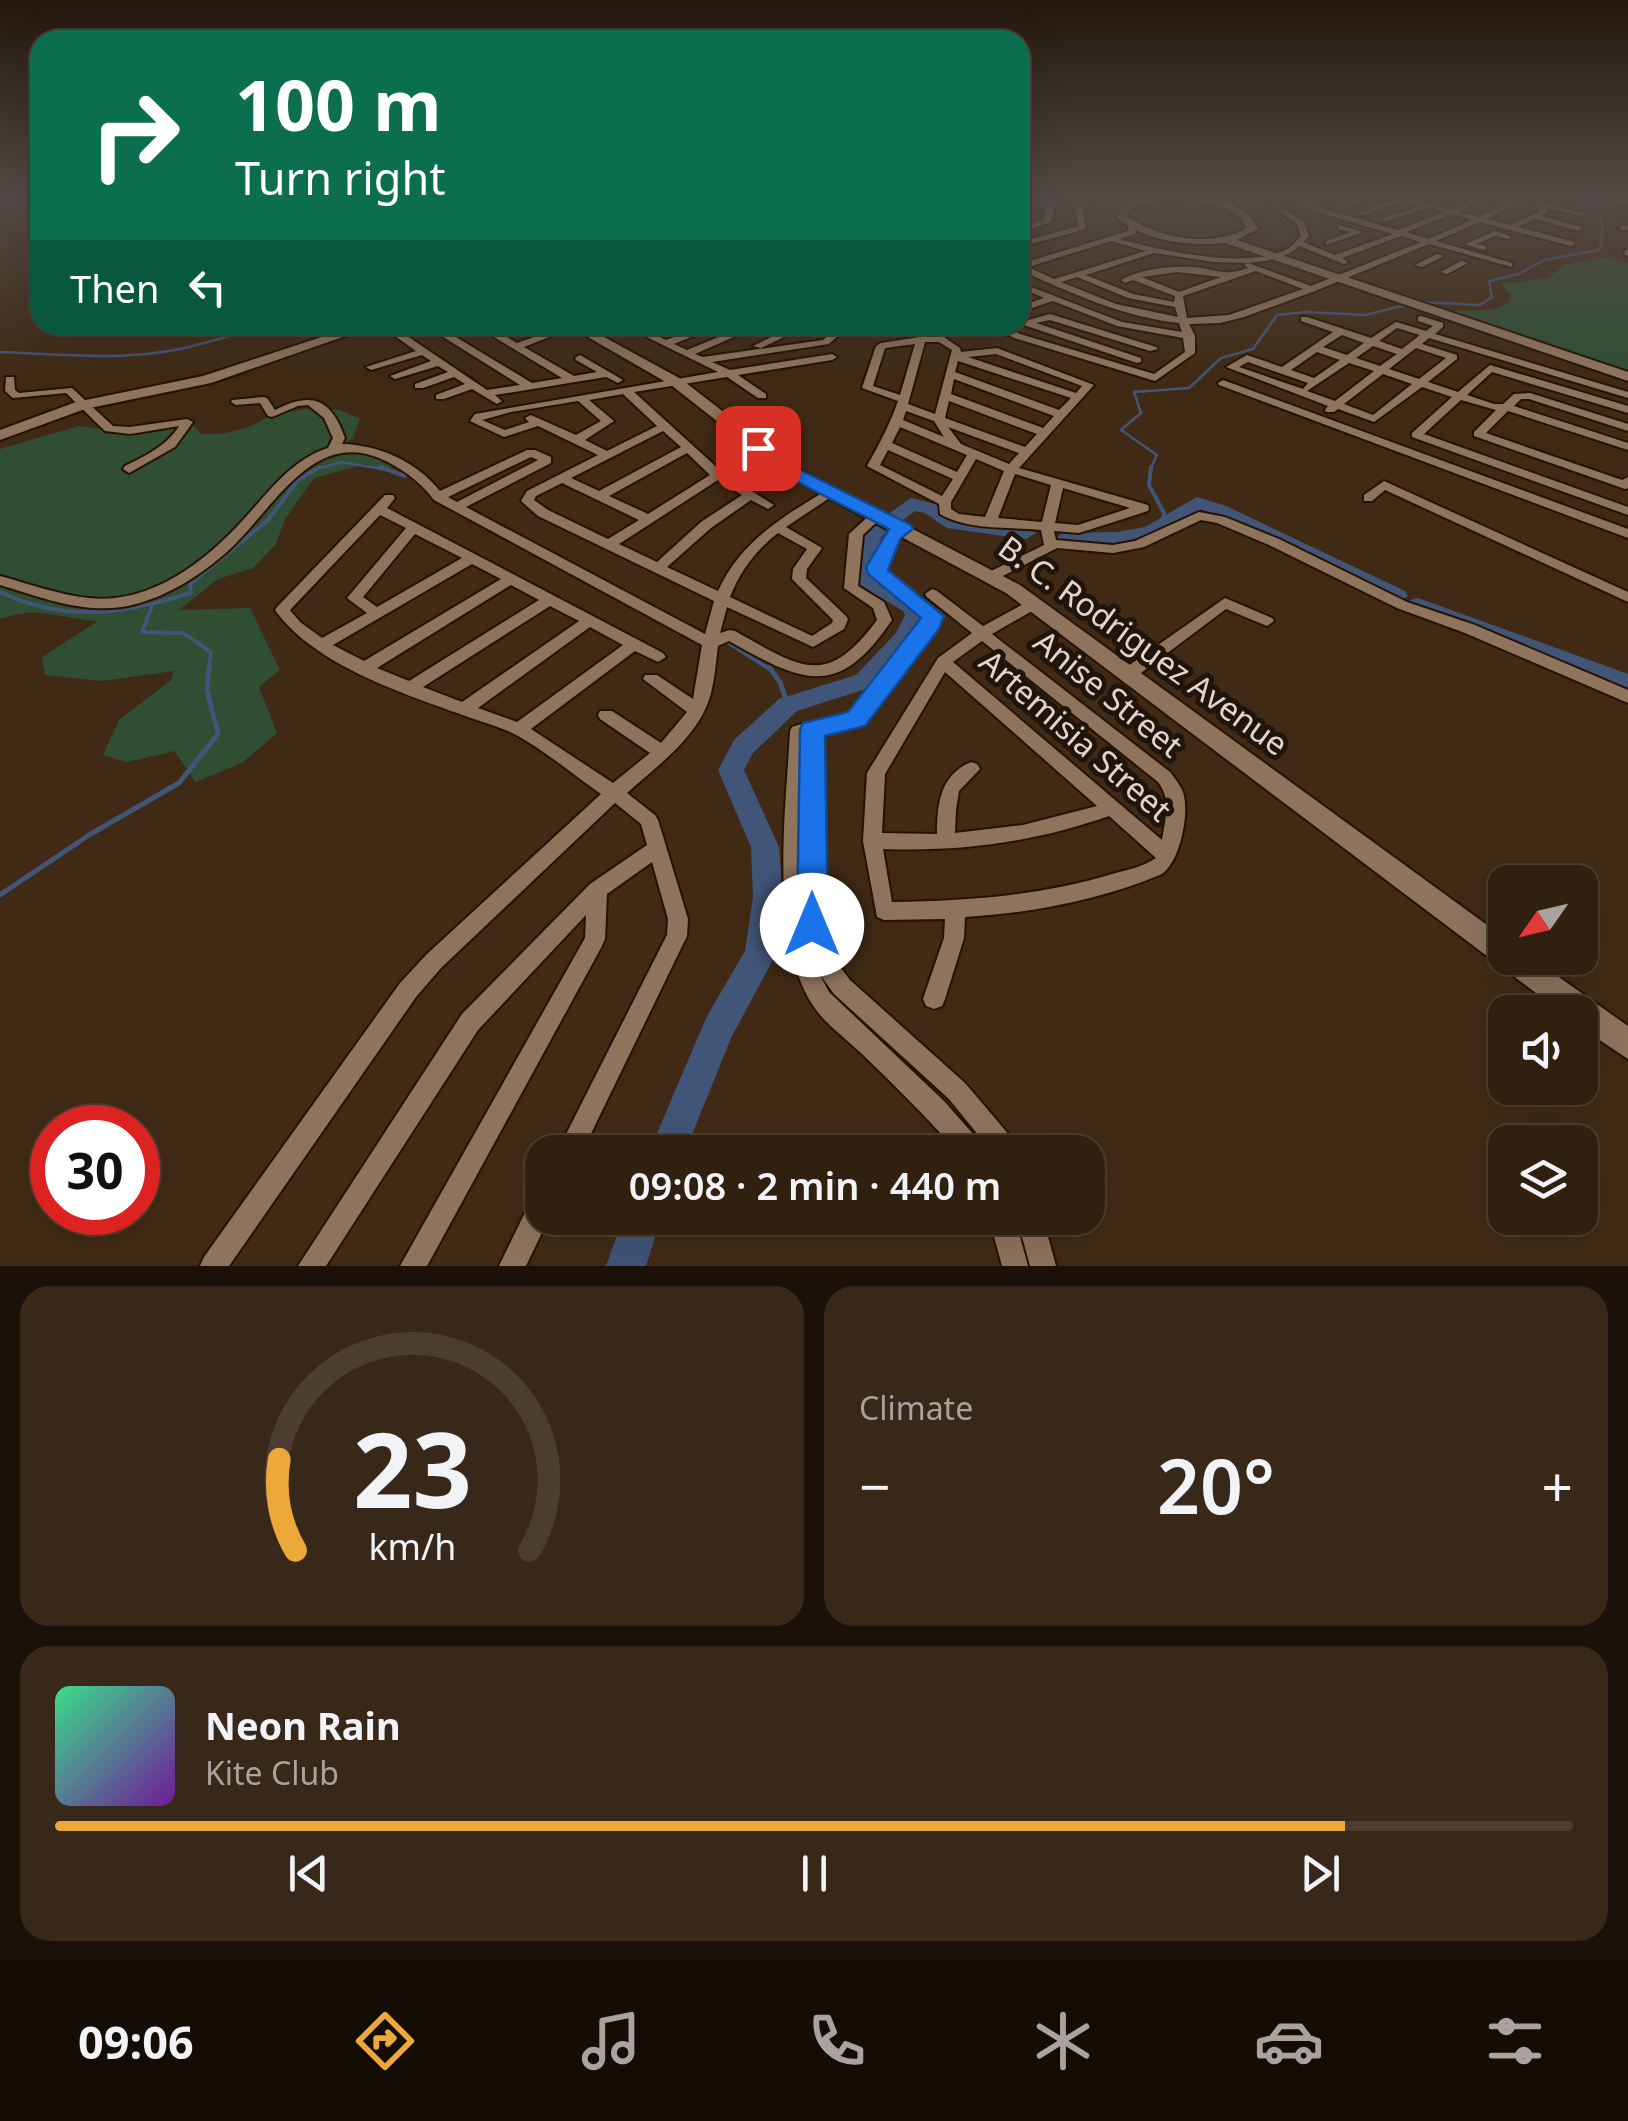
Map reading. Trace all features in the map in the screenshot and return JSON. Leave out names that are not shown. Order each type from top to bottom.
[{"type":"street","points":[[1030,264],[1062,255]]},
{"type":"street","points":[[1030,288],[1142,255]]},
{"type":"street","points":[[1182,255],[1240,261],[1278,256]]},
{"type":"street","points":[[1275,255],[1398,301],[1440,325],[1320,419]]},
{"type":"street","points":[[1330,255],[1362,268]]},
{"type":"street","points":[[1335,258],[1343,255]]},
{"type":"street","points":[[1030,271],[1115,307],[1186,321],[1232,317],[1394,255]]},
{"type":"street","points":[[1437,255],[1477,267]]},
{"type":"street","points":[[1473,255],[1510,265]]},
{"type":"street","points":[[1484,258],[1490,255]]},
{"type":"street","points":[[1419,264],[1440,256]]},
{"type":"street","points":[[1240,261],[1312,289]]},
{"type":"street","points":[[1444,272],[1464,263]]},
{"type":"street","points":[[1016,335],[1154,378],[1164,375],[1190,354],[1190,336],[1178,300],[1129,279],[1169,267],[1204,270],[1230,278]]},
{"type":"street","points":[[1077,274],[1131,296],[1178,300],[1256,268]]},
{"type":"street","points":[[1030,292],[1120,324],[1190,336]]},
{"type":"street","points":[[1030,306],[1050,299]]},
{"type":"street","points":[[1421,313],[1628,380]]},
{"type":"street","points":[[1030,320],[1050,317],[1154,349]]},
{"type":"street","points":[[1304,319],[1373,342],[1453,356],[1374,419],[1231,367],[1248,358],[1316,382]]},
{"type":"street","points":[[1030,323],[1137,360]]},
{"type":"street","points":[[1300,393],[1396,326],[1628,395]]},
{"type":"street","points":[[1282,371],[1342,330]]},
{"type":"street","points":[[1126,372],[1154,349],[1162,334]]},
{"type":"street","points":[[0,435],[81,404],[206,380],[341,335]]},
{"type":"street","points":[[401,335],[492,398],[609,456]]},
{"type":"street","points":[[446,335],[530,386]]},
{"type":"street","points":[[495,335],[571,380]]},
{"type":"street","points":[[516,347],[549,335]]},
{"type":"street","name":"B. C. Rodriguez Avenue","points":[[594,335],[676,382],[773,461],[992,576],[1034,604],[1488,941]]},
{"type":"street","points":[[646,335],[729,374],[757,392],[784,365]]},
{"type":"street","points":[[665,344],[689,335]]},
{"type":"street","points":[[685,354],[732,335]]},
{"type":"street","points":[[741,354],[784,335]]},
{"type":"street","points":[[698,361],[826,342],[836,335]]},
{"type":"street","points":[[956,446],[940,419],[958,350],[936,338],[881,346],[866,378],[866,388],[940,419],[1027,452]]},
{"type":"street","points":[[921,340],[897,422],[874,468],[945,502]]},
{"type":"street","points":[[1315,348],[1628,447]]},
{"type":"street","points":[[371,367],[424,352]]},
{"type":"street","points":[[954,356],[1002,352],[1089,384],[1011,469],[990,523]]},
{"type":"street","points":[[492,398],[530,386],[571,380],[676,382],[832,356]]},
{"type":"street","points":[[954,356],[1080,397]]},
{"type":"street","points":[[580,358],[617,382],[718,474],[768,506]]},
{"type":"street","points":[[395,376],[439,362]]},
{"type":"street","points":[[1628,410],[1490,368],[1416,434],[1628,511]]},
{"type":"street","points":[[419,386],[456,374]]},
{"type":"street","points":[[950,374],[1062,415]]},
{"type":"street","points":[[10,378],[10,391],[17,396],[66,389],[111,429],[187,422],[184,432],[160,453],[129,469]]},
{"type":"street","points":[[1248,392],[1266,380]]},
{"type":"street","points":[[539,422],[510,434],[498,433],[476,420],[511,409],[581,398],[617,382]]},
{"type":"street","points":[[1222,383],[1628,534]]},
{"type":"street","points":[[440,397],[474,385]]},
{"type":"street","points":[[945,396],[1045,433]]},
{"type":"street","points":[[1628,428],[1530,396],[1518,396],[1478,434],[1625,485],[1628,482]]},
{"type":"street","points":[[576,440],[608,422],[581,398]]},
{"type":"street","points":[[236,402],[263,400],[272,414],[299,402],[314,404],[328,413],[336,426],[339,438],[332,453]]},
{"type":"street","points":[[897,422],[1011,469],[1143,508],[1079,530],[956,518],[945,511],[945,502],[974,454]]},
{"type":"street","points":[[665,426],[531,494],[527,501],[657,569],[756,612],[808,642],[838,626],[839,615],[803,584],[798,574],[814,548],[776,527]]},
{"type":"street","points":[[885,444],[959,477]]},
{"type":"street","points":[[0,580],[81,603],[124,602],[150,594],[206,562],[233,540],[290,473],[332,453],[359,446],[377,450],[428,480],[438,497],[710,650]]},
{"type":"street","points":[[599,496],[688,448]]},
{"type":"street","points":[[438,497],[531,452],[547,460],[457,507]]},
{"type":"street","points":[[608,545],[718,474]]},
{"type":"street","points":[[563,479],[648,520]]},
{"type":"street","points":[[1051,544],[1047,528],[1058,482]]},
{"type":"street","points":[[1368,498],[1384,485],[1498,533],[1536,556],[1628,598]]},
{"type":"street","points":[[214,1266],[408,990],[661,751],[697,710],[720,599],[741,559],[776,527],[831,492]]},
{"type":"street","points":[[657,569],[706,526],[749,496]]},
{"type":"street","points":[[576,1135],[676,936],[678,919],[649,820],[519,728],[409,690],[363,669],[304,632],[282,610],[385,504],[414,527],[658,657]]},
{"type":"street","points":[[1051,544],[1113,550],[1139,544],[1199,516],[1220,520],[1274,542],[1402,606],[1470,629],[1628,696]]},
{"type":"street","points":[[710,650],[730,634],[808,674],[840,666],[868,642],[884,620],[878,604],[851,588],[856,534],[890,522],[892,536],[876,567],[886,581],[928,609],[932,624],[856,720],[805,731]]},
{"type":"street","points":[[378,613],[354,598],[414,527]]},
{"type":"street","points":[[992,576],[1042,554],[1051,544]]},
{"type":"street","points":[[324,644],[472,558]]},
{"type":"street","points":[[363,669],[510,579]]},
{"type":"street","name":"Anise Street","points":[[932,594],[984,632],[1170,784],[1177,796],[1167,856],[1159,867],[1086,892],[1021,905],[955,911],[884,911],[872,841],[876,772],[942,662],[984,632],[1034,604]]},
{"type":"street","points":[[409,690],[550,600]]},
{"type":"street","points":[[1127,676],[1226,603],[1267,621]]},
{"type":"street","points":[[464,709],[590,621]]},
{"type":"street","points":[[519,728],[634,644]]},
{"type":"street","name":"Artemisia Street","points":[[942,662],[1167,856]]},
{"type":"street","points":[[651,679],[697,710]]},
{"type":"street","points":[[606,715],[661,751]]},
{"type":"street","points":[[805,731],[799,945],[809,982],[821,999],[936,1109],[958,1135]]},
{"type":"street","points":[[805,731],[812,925],[822,960],[842,987],[957,1090],[993,1135]]},
{"type":"street","points":[[946,842],[948,790],[971,769]]},
{"type":"street","points":[[872,841],[946,842],[1042,830],[1112,808]]},
{"type":"street","points":[[311,1266],[470,1022],[597,890],[658,847]]},
{"type":"street","points":[[413,1266],[595,939],[597,890]]},
{"type":"street","points":[[934,999],[954,938],[955,911]]},
{"type":"street","name":"B. C. Rodriguez Avenue","points":[[1534,975],[1628,1044]]},
{"type":"street","points":[[512,1266],[527,1235]]},
{"type":"street","points":[[1006,1235],[1014,1266]]},
{"type":"street","points":[[1035,1235],[1043,1266]]},
{"type":"green space","points":[[1606,257],[1628,263],[1628,371],[1446,311],[1493,310],[1510,302],[1511,294],[1501,284],[1548,278],[1565,265]]},
{"type":"green space","points":[[316,408],[339,410],[360,419],[353,438],[336,448],[358,449],[400,465],[381,471],[365,464],[314,478],[285,519],[276,544],[253,568],[218,579],[179,610],[250,608],[280,670],[259,687],[277,733],[242,763],[195,782],[175,751],[126,762],[103,755],[119,720],[171,680],[174,671],[101,681],[45,675],[42,657],[98,621],[38,613],[0,619],[0,449],[79,426],[130,433],[193,425],[201,434],[219,434],[248,427],[271,413]]},
{"type":"waterway","points":[[1419,302],[1480,305],[1492,297],[1489,281],[1519,274],[1544,260],[1571,255]]},
{"type":"waterway","points":[[1151,468],[1157,455],[1121,430],[1141,413],[1134,392],[1189,388],[1221,358],[1253,349],[1277,315],[1365,315],[1410,304]]},
{"type":"waterway","points":[[0,352],[131,355],[182,349],[234,335]]},
{"type":"waterway","points":[[317,469],[341,462],[388,470]]},
{"type":"waterway","points":[[380,467],[388,470]]},
{"type":"waterway","points":[[1151,468],[1149,485],[1164,513],[1161,525]]},
{"type":"waterway","points":[[0,592],[48,608],[95,612],[141,606],[191,593],[190,584],[268,520],[298,480],[317,469]]},
{"type":"waterway","points":[[388,470],[405,476]]},
{"type":"waterway","points":[[1063,539],[1117,538],[1152,531],[1197,503],[1205,504],[1397,596]]},
{"type":"waterway","points":[[674,1135],[719,1028],[760,954],[768,897],[765,847],[731,770],[743,747],[788,705],[864,681],[905,637],[916,615],[911,606],[864,581],[871,535],[911,504],[932,509],[954,524],[1026,533]]},
{"type":"waterway","points":[[1418,605],[1628,683]]},
{"type":"waterway","points":[[152,606],[142,632],[183,633],[211,652],[209,670]]},
{"type":"waterway","points":[[729,643],[771,670]]},
{"type":"waterway","points":[[0,895],[89,835],[179,783],[218,734],[207,690],[209,667]]},
{"type":"waterway","points":[[769,667],[780,682],[788,705]]},
{"type":"waterway","points":[[626,1266],[636,1235]]},
{"type":"route","points":[[758,448],[790,472],[904,529],[892,536],[876,567],[878,574],[928,609],[932,616],[932,624],[856,720],[812,730],[812,925]]}]
